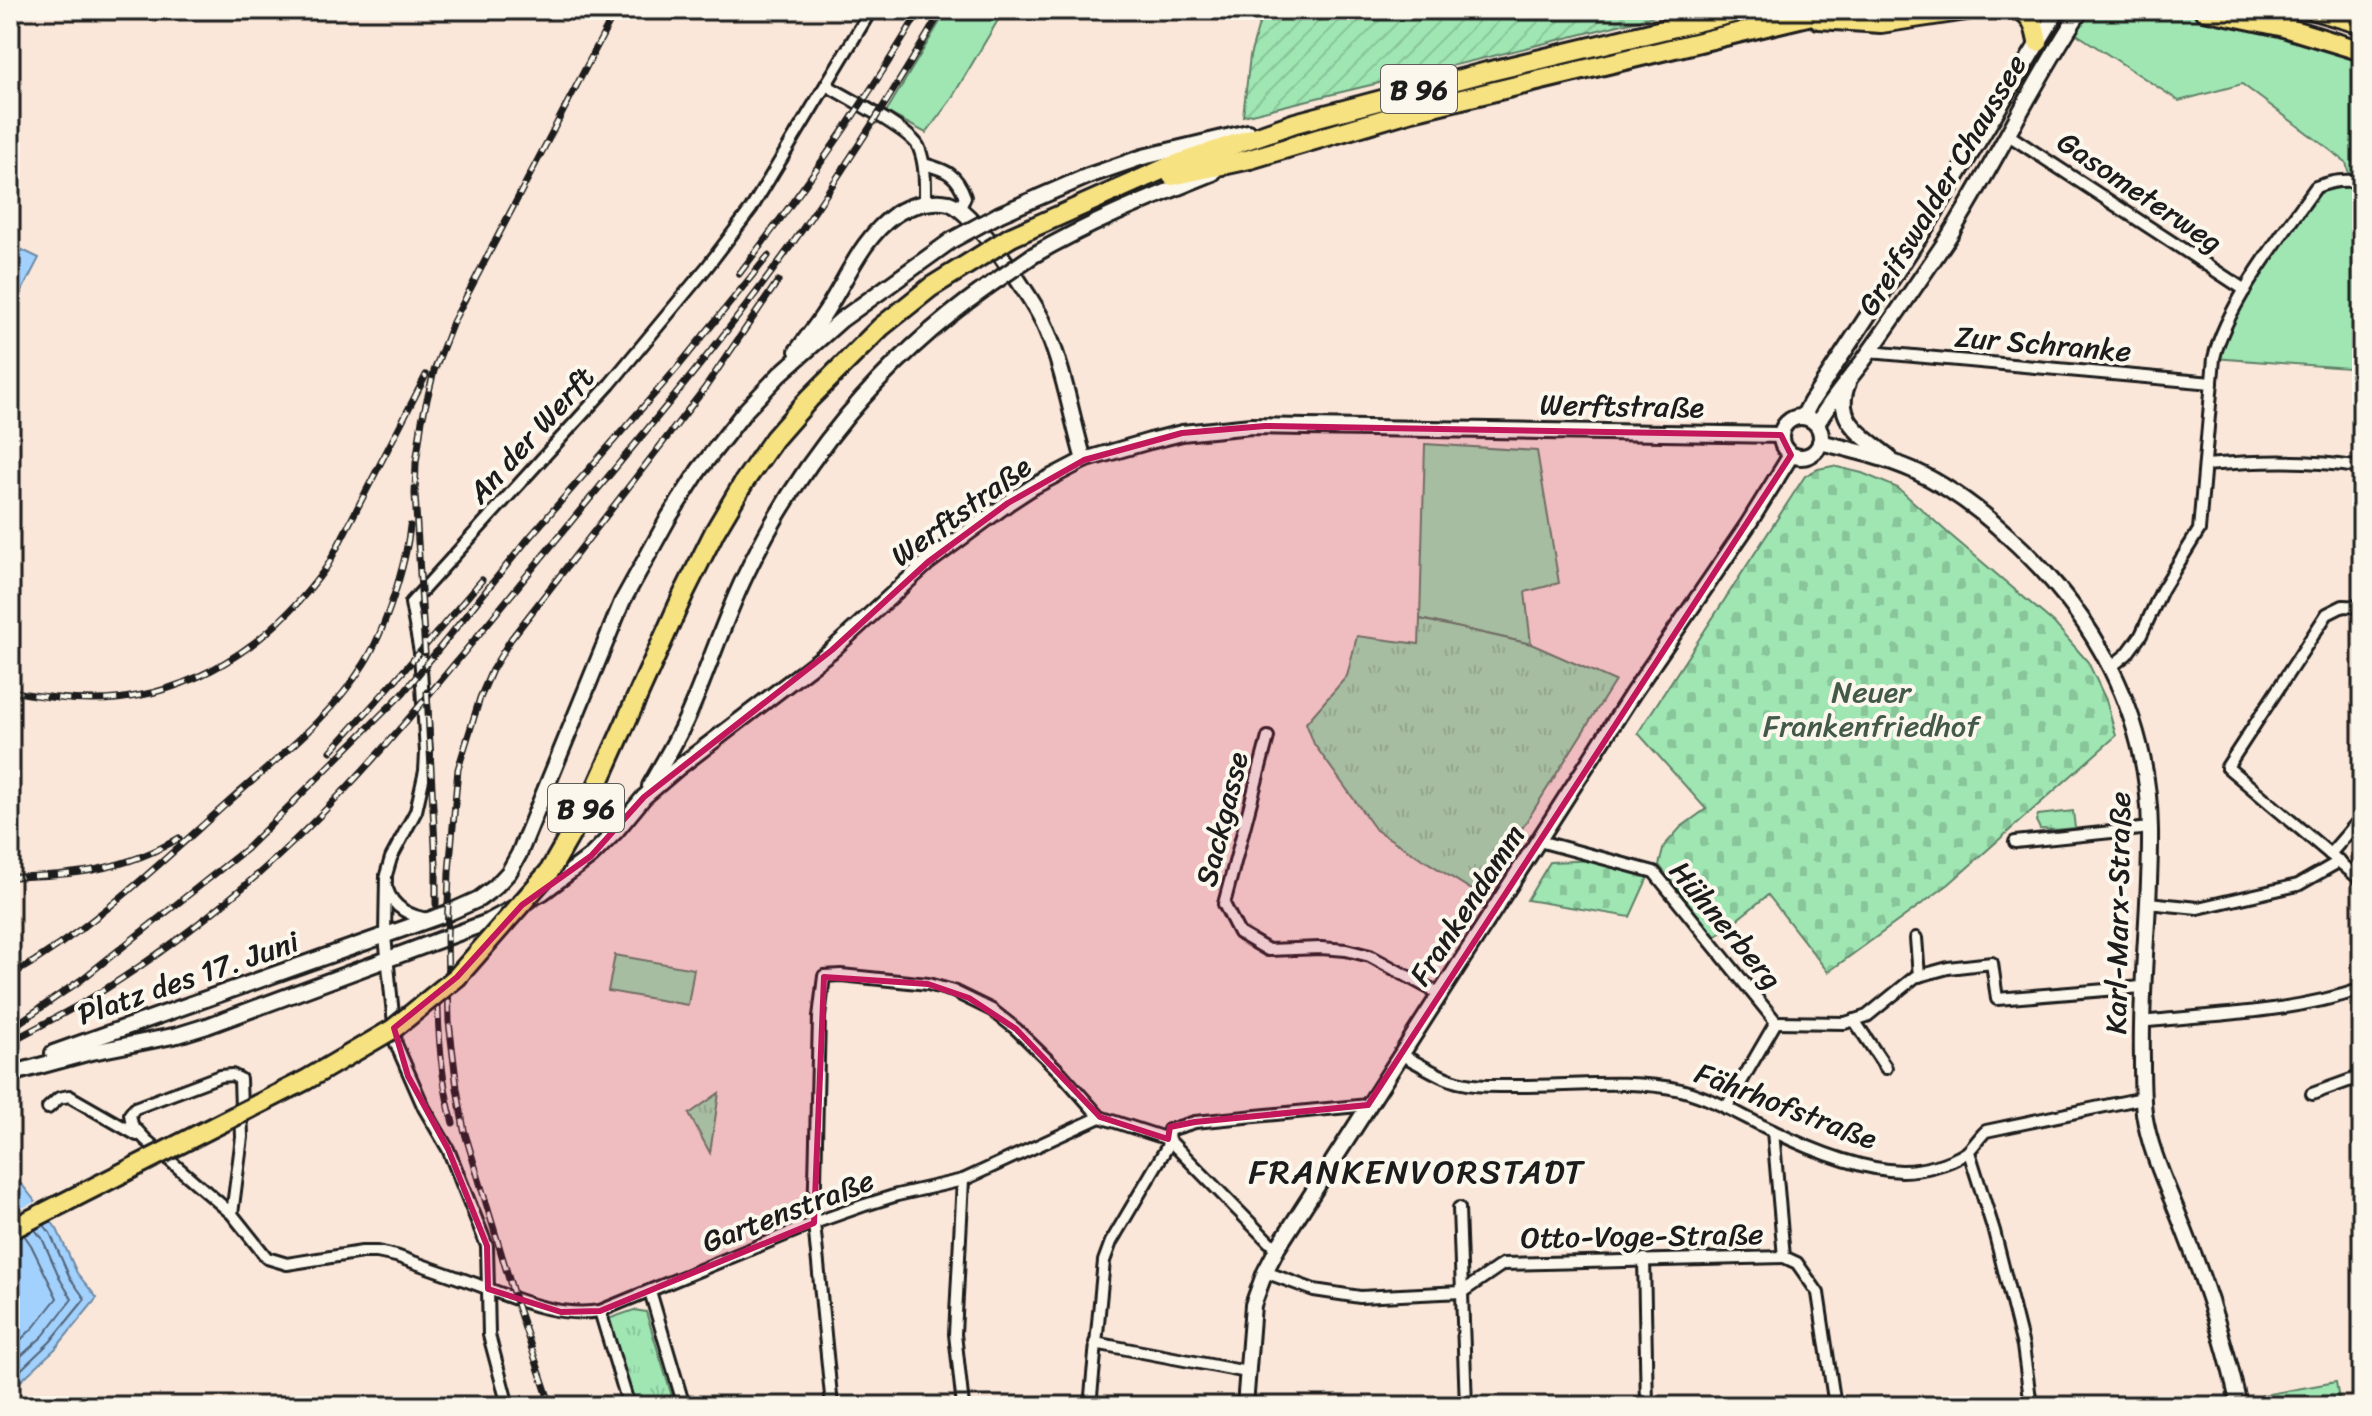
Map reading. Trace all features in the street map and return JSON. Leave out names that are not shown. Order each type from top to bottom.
[{"type":"highway","name":"B 96","points":[[10,1230],[306,1080],[393,1029],[457,977],[549,872],[593,795],[683,595],[744,482],[774,439],[809,399],[881,327],[931,287],[1011,237],[1096,198],[1166,168],[1295,123],[1487,72],[1746,10]]},
{"type":"highway","name":"B 96","points":[[1096,198],[1161,179],[1250,159],[1412,111],[1833,10]]},
{"type":"highway","points":[[1796,18],[1881,23],[1967,10]]},
{"type":"highway","points":[[2021,10],[2031,17],[2038,42]]},
{"type":"highway","points":[[2204,10],[2280,26],[2362,51]]},
{"type":"highway","points":[[2314,10],[2362,24]]},
{"type":"main road","name":"Greifswalder Chaussee","points":[[1810,421],[1811,402],[1928,224],[2058,10]]},
{"type":"main road","name":"Greifswalder Chaussee","points":[[1810,421],[1850,379],[1945,241],[1991,166],[2028,94],[2081,10]]},
{"type":"main road","points":[[385,936],[479,899],[509,872],[531,830],[602,650],[644,560],[699,470],[745,411],[780,374],[841,320],[952,240],[1000,214],[1088,176],[1143,157],[1295,123]]},
{"type":"main road","points":[[644,797],[688,717],[715,645],[771,524],[805,470],[849,413],[887,371],[940,323],[1032,256],[1133,204],[1250,159]]},
{"type":"main road","points":[[780,374],[823,317],[869,240],[896,214],[910,207],[937,202],[950,204],[969,215],[1034,303],[1045,324],[1084,460]]},
{"type":"main road","name":"Karl-Marx-Straße","points":[[1850,379],[1843,396],[1846,418],[1855,430],[1895,463]]},
{"type":"main road","points":[[1788,421],[1810,421],[1821,436],[1820,442],[1809,456],[1791,455],[1783,446],[1781,435],[1788,421]]},
{"type":"main road","name":"Werftstraße","points":[[387,961],[488,922],[543,892],[591,856],[644,797],[832,650],[928,562],[1034,486],[1084,460],[1182,433],[1233,427],[1781,435]]},
{"type":"main road","name":"Karl-Marx-Straße","points":[[1820,442],[1895,463],[1949,490],[1992,522],[2022,548],[2078,611],[2111,667],[2130,710],[2147,779],[2150,828],[2141,1022],[2143,1098],[2151,1142],[2210,1300],[2239,1406]]},
{"type":"main road","name":"Frankendamm","points":[[1245,1406],[1253,1305],[1278,1247],[1633,693],[1747,526],[1791,455]]},
{"type":"main road","name":"Platz des 17. Juni","points":[[10,1073],[53,1054],[385,936]]},
{"type":"main road","name":"Platz des 17. Juni","points":[[10,1073],[193,1030],[387,961]]},
{"type":"street","name":"An der Werft","points":[[508,1406],[489,1335],[487,1246],[448,1149],[424,1108],[396,1044],[385,936],[386,875],[391,858],[416,811],[426,753],[420,652],[411,603],[610,384],[707,267],[751,209],[871,10]]},
{"type":"street","points":[[826,85],[916,141],[924,164],[925,204]]},
{"type":"street","name":"Gasometerweg","points":[[2007,134],[2245,290]]},
{"type":"street","points":[[924,164],[944,169],[960,183],[965,197],[960,208]]},
{"type":"street","points":[[2111,667],[2127,654],[2141,635],[2162,590],[2199,530],[2217,345],[2245,290],[2316,187],[2332,181],[2362,182]]},
{"type":"street","name":"Zur Schranke","points":[[1870,352],[2212,383]]},
{"type":"street","points":[[2205,465],[2320,461],[2362,468]]},
{"type":"street","points":[[2362,607],[2343,606],[2327,614],[2227,767],[2362,881]]},
{"type":"street","name":"Sackgasse","points":[[1268,737],[1224,904],[1239,933],[1268,950],[1321,948],[1370,956],[1440,994]]},
{"type":"street","points":[[2330,854],[2362,817]]},
{"type":"street","points":[[2015,842],[2150,828]]},
{"type":"street","name":"Hühnerberg","points":[[1539,841],[1654,872],[1776,1022],[1726,1108]]},
{"type":"street","points":[[2148,903],[2198,908],[2298,885],[2340,861]]},
{"type":"street","points":[[386,875],[388,893],[393,902],[413,915],[432,919]]},
{"type":"street","points":[[1916,938],[1919,976]]},
{"type":"street","points":[[1776,1022],[1845,1023],[1867,1016],[1919,976],[1948,968],[1992,963],[1997,999],[2142,987]]},
{"type":"street","points":[[832,1406],[814,1223],[819,1017],[824,976],[928,984],[981,1003],[1016,1029],[1093,1106],[1100,1117],[1168,1139],[1269,1242],[1278,1247]]},
{"type":"street","points":[[2141,1022],[2297,1006],[2362,989]]},
{"type":"street","points":[[1854,1020],[1886,1068]]},
{"type":"street","name":"Fährhofstraße","points":[[1402,1055],[1460,1083],[1649,1085],[1680,1090],[1704,1097],[1831,1155],[1900,1171],[1934,1166],[1969,1152],[1986,1131],[2143,1098]]},
{"type":"street","points":[[232,1075],[240,1079],[242,1137],[232,1214],[132,1125],[130,1114],[135,1108],[220,1076],[232,1075]]},
{"type":"street","points":[[2312,1094],[2362,1076]]},
{"type":"street","points":[[48,1108],[59,1098],[69,1096],[146,1140]]},
{"type":"street","points":[[1090,1406],[1104,1261],[1111,1242],[1167,1147],[1169,1130],[1195,1122],[1368,1105]]},
{"type":"street","name":"Gartenstraße","points":[[232,1214],[267,1258],[277,1262],[287,1264],[377,1252],[561,1312],[584,1313],[600,1311],[814,1223],[897,1195],[963,1180],[1100,1117]]},
{"type":"street","points":[[1773,1131],[1784,1257],[1797,1263],[1818,1293],[1835,1406]]},
{"type":"street","points":[[1969,1152],[1994,1231],[2023,1346],[2031,1406]]},
{"type":"street","points":[[963,1180],[955,1318],[963,1406]]},
{"type":"street","points":[[1459,1208],[1466,1406]]},
{"type":"street","name":"Otto-Voge-Straße","points":[[1462,1292],[1503,1264],[1784,1257]]},
{"type":"street","points":[[1644,1259],[1647,1406]]},
{"type":"street","points":[[1265,1272],[1314,1290],[1360,1297],[1462,1292]]},
{"type":"street","points":[[650,1291],[684,1406]]},
{"type":"street","points":[[600,1311],[629,1406]]},
{"type":"street","points":[[1095,1343],[1247,1372]]},
{"type":"highlighted area","points":[[1265,426],[1781,435],[1791,455],[1368,1105],[1195,1122],[1170,1127],[1168,1139],[1100,1117],[1016,1029],[969,998],[928,984],[824,977],[814,1223],[600,1311],[561,1312],[488,1289],[487,1246],[448,1149],[408,1076],[394,1028],[457,977],[522,905],[591,856],[644,797],[832,650],[928,562],[1008,503],[1084,460],[1182,433]]},
{"type":"green space","points":[[947,10],[1004,10],[950,101],[926,133],[886,112]]},
{"type":"green space","points":[[1263,10],[1677,10],[1243,116],[1250,56]]},
{"type":"green space","points":[[2081,10],[2204,10],[2362,51],[2362,369],[2214,358],[2245,290],[2316,187],[2350,179],[2346,162],[2242,84],[2179,101],[2069,29]]},
{"type":"green space","points":[[1425,444],[1537,451],[1559,583],[1525,592],[1531,644],[1420,619]]},
{"type":"green space","name":"Neuer Frankenfriedhof","points":[[1833,466],[1862,473],[1898,488],[2054,623],[2088,662],[2106,700],[2116,736],[1949,884],[1828,972],[1768,895],[1715,937],[1659,865],[1664,846],[1681,827],[1706,809],[1638,733],[1805,476]]},
{"type":"green space","points":[[1420,619],[1531,644],[1615,681],[1480,895],[1376,830],[1314,744],[1306,723],[1347,676],[1357,636],[1419,644]]},
{"type":"green space","points":[[2073,811],[2075,828],[2040,829],[2036,821],[2038,815]]},
{"type":"green space","points":[[1598,860],[1648,877],[1630,917],[1527,900],[1550,862]]},
{"type":"green space","points":[[615,955],[694,969],[688,1005],[608,991]]},
{"type":"green space","points":[[719,1093],[710,1153],[689,1114]]},
{"type":"green space","points":[[634,1310],[646,1312],[675,1406],[631,1406],[607,1325],[608,1319]]},
{"type":"green space","points":[[2336,1382],[2340,1406],[2265,1406],[2263,1395]]},
{"type":"water","points":[[10,244],[39,258],[10,314]]},
{"type":"water","points":[[10,1176],[23,1186],[57,1229],[77,1273],[97,1298],[56,1348],[10,1391]]},
{"type":"pier","points":[[39,1200],[55,1219],[10,1242],[10,1214]]},
{"type":"railway","points":[[425,653],[415,494],[422,420],[434,371],[453,322],[616,10]]},
{"type":"railway","points":[[739,274],[834,145],[920,10]]},
{"type":"railway","points":[[10,1042],[108,987],[191,929],[271,862],[361,773],[444,677],[745,307],[838,176],[942,10]]},
{"type":"railway","points":[[10,1029],[81,980],[246,849],[403,693],[528,539],[677,368],[768,256]]},
{"type":"railway","points":[[551,1406],[464,1130],[457,1088],[449,1022],[447,938],[458,769],[480,698],[492,670],[511,639],[705,388],[778,281]]},
{"type":"railway","points":[[10,690],[58,698],[99,700],[139,696],[176,686],[244,650],[303,597],[328,565],[426,375]]},
{"type":"railway","points":[[10,976],[70,937],[126,893],[286,752],[336,702],[364,664],[387,616],[410,526]]},
{"type":"railway","points":[[331,751],[482,580]]},
{"type":"railway","points":[[427,692],[436,904]]},
{"type":"railway","points":[[10,877],[98,869],[139,857],[179,838]]},
{"type":"railway","points":[[438,1008],[442,1066],[453,1123]]},
{"type":"district","name":"FRANKENVORSTADT","points":[[1417,1172]]}]
